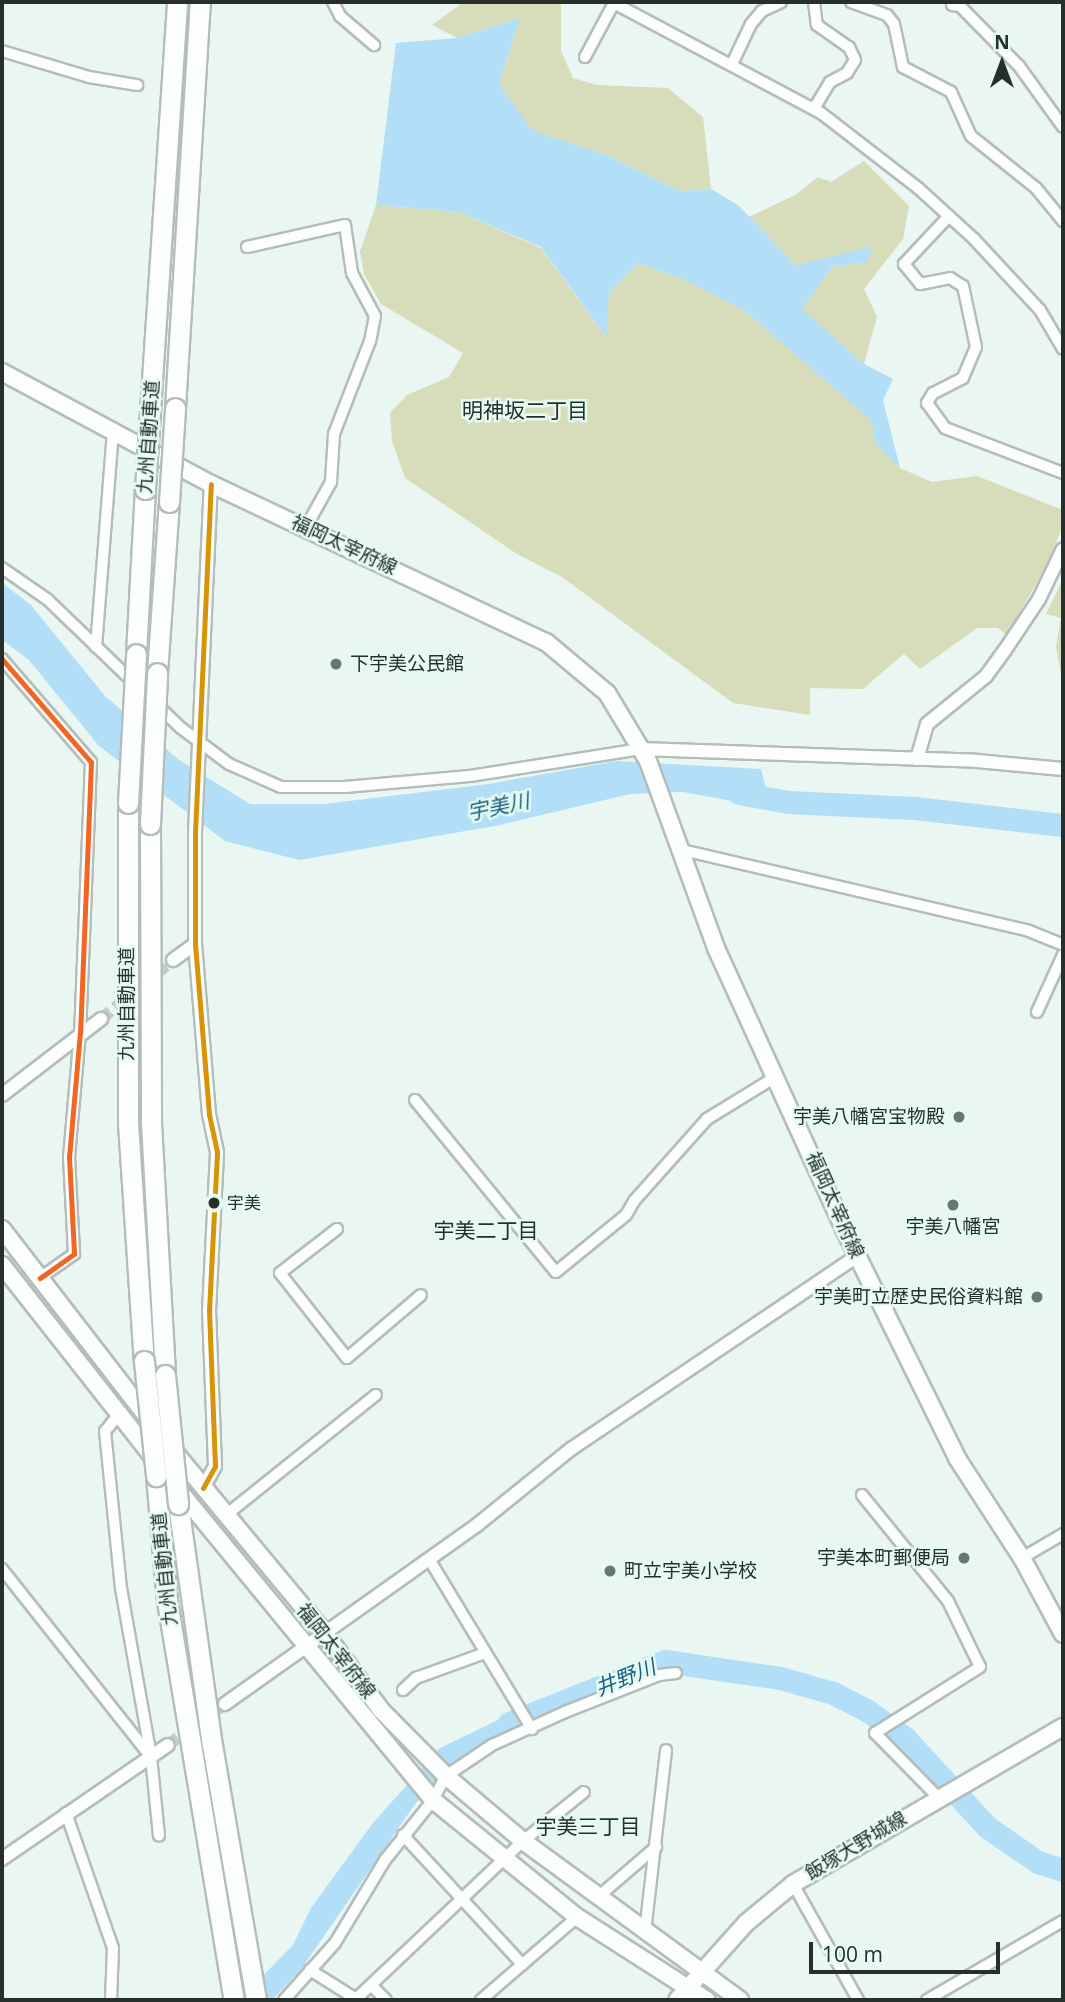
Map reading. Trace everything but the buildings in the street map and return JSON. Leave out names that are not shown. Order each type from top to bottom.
[{"type":"highway","name":"九州自動車道","points":[[177,2],[145,489],[128,803],[128,1123],[144,1361],[169,1613],[234,2000]]},
{"type":"highway","name":"九州自動車道","points":[[200,2],[185,276],[157,673],[150,824],[152,1123],[165,1375],[178,1504],[256,2000]]},
{"type":"main road","name":"福岡太宰府線","points":[[2,372],[113,429],[211,484],[547,642],[607,693],[645,755],[716,948],[777,1076],[857,1256],[957,1458],[1022,1558],[1061,1626]]},
{"type":"main road","name":"福岡太宰府線","points":[[2,1229],[203,1488],[326,1635],[381,1710],[446,1776],[523,1841],[740,2000]]},
{"type":"main road","name":"福岡太宰府線","points":[[2,1265],[119,1414],[433,1800],[578,1917],[707,2000]]},
{"type":"main road","name":"飯塚大野城線","points":[[677,2000],[701,1969],[746,1923],[793,1884],[964,1781],[1063,1727]]},
{"type":"street","points":[[333,2],[340,16],[374,46]]},
{"type":"street","points":[[585,57],[613,2],[814,109],[949,216],[1040,310],[1063,349]]},
{"type":"street","points":[[814,2],[817,25],[849,47],[855,61],[847,73],[830,82],[814,109]]},
{"type":"street","points":[[851,2],[887,15],[894,24],[902,67],[951,92],[971,136],[1036,188],[1063,221]]},
{"type":"street","points":[[732,64],[751,24],[776,3]]},
{"type":"street","points":[[952,5],[960,6],[1019,66],[1063,127]]},
{"type":"street","points":[[2,51],[89,77],[137,85]]},
{"type":"street","points":[[949,216],[904,264],[920,284],[950,278],[963,286],[976,347],[963,378],[933,393],[927,403],[945,428],[1063,473]]},
{"type":"street","points":[[247,247],[345,225],[352,273],[375,316],[370,341],[334,434],[331,482],[306,527]]},
{"type":"street","points":[[96,647],[113,429]]},
{"type":"street","points":[[203,1488],[215,1466],[209,1311],[217,1152],[209,1114],[195,944],[195,833],[211,484]]},
{"type":"street","points":[[917,759],[927,724],[986,676],[1039,599],[1063,549]]},
{"type":"street","points":[[2,568],[48,600],[197,744],[229,764],[281,787],[345,787],[470,776],[645,755],[917,759],[1063,769]]},
{"type":"street","points":[[2,659],[91,762],[80,1032],[69,1157],[74,1254],[40,1278]]},
{"type":"street","points":[[678,849],[1029,931],[1063,945]]},
{"type":"street","points":[[173,960],[195,944]]},
{"type":"street","points":[[1037,1012],[1063,955]]},
{"type":"street","points":[[2,1095],[80,1032],[101,1019]]},
{"type":"street","points":[[415,1100],[555,1272],[626,1215],[641,1192],[708,1119],[777,1076]]},
{"type":"street","points":[[337,1229],[280,1273],[347,1359],[421,1295]]},
{"type":"street","points":[[225,1704],[326,1635],[571,1449],[857,1256]]},
{"type":"street","points":[[226,1516],[376,1395]]},
{"type":"street","points":[[119,1414],[104,1431],[121,1588],[151,1757],[159,1836]]},
{"type":"street","points":[[862,1495],[948,1601],[981,1667],[875,1732],[942,1795]]},
{"type":"street","points":[[1022,1558],[1063,1534]]},
{"type":"street","points":[[429,1559],[531,1727]]},
{"type":"street","points":[[2,1569],[151,1757]]},
{"type":"street","points":[[403,1690],[416,1678],[485,1653]]},
{"type":"street","points":[[284,2000],[335,1943],[403,1835],[433,1800],[446,1776],[492,1745],[531,1727],[659,1675],[676,1673]]},
{"type":"street","points":[[2,1859],[168,1745]]},
{"type":"street","points":[[646,1932],[666,1750]]},
{"type":"street","points":[[310,1970],[356,1999],[460,1899],[506,1861],[523,1841],[584,1792]]},
{"type":"street","points":[[66,1813],[113,1948],[111,2000]]},
{"type":"street","points":[[403,1835],[522,1964]]},
{"type":"street","points":[[598,1897],[656,1847]]},
{"type":"street","points":[[793,1884],[858,2000]]},
{"type":"street","points":[[481,2000],[578,1917]]},
{"type":"street","points":[[927,2000],[1063,1921]]},
{"type":"street","points":[[372,1985],[386,2000]]},
{"type":"green space","points":[[464,2],[561,2],[561,51],[573,78],[597,85],[668,88],[703,117],[711,189],[680,191],[609,156],[532,131],[499,84],[520,18],[457,38],[432,25]]},
{"type":"green space","points":[[864,161],[909,206],[903,239],[864,289],[877,317],[864,364],[801,309],[832,267],[867,262],[796,265],[749,217],[797,194],[818,177],[831,182]]},
{"type":"green space","points":[[376,205],[459,212],[541,248],[605,336],[609,293],[638,263],[683,279],[745,311],[873,421],[875,443],[900,468],[932,482],[977,476],[1063,510],[1063,526],[1046,566],[1007,635],[998,628],[977,628],[920,669],[904,654],[863,689],[810,688],[810,715],[733,703],[562,577],[517,554],[405,478],[392,441],[390,413],[407,395],[449,377],[463,353],[381,304],[364,274],[360,252]]},
{"type":"green space","points":[[1063,579],[1063,685],[1056,647],[1061,618],[1046,614]]},
{"type":"water","points":[[520,18],[499,84],[533,131],[609,156],[680,191],[711,189],[738,205],[796,265],[872,247],[867,262],[832,267],[802,309],[864,364],[893,379],[883,400],[900,468],[875,443],[872,421],[745,311],[683,279],[638,263],[609,293],[606,337],[541,247],[459,212],[376,205],[396,43],[457,38]]},
{"type":"water","points":[[2,583],[30,604],[105,696],[179,760],[250,804],[324,804],[489,784],[616,761],[761,769],[771,808],[683,792],[630,794],[500,825],[299,860],[225,841],[99,746],[29,660],[2,640]]},
{"type":"water","points":[[529,1705],[544,1718],[474,1749],[453,1764],[415,1804],[302,1968],[272,2000],[239,2000],[293,1945],[311,1908],[373,1823],[440,1748]]},
{"type":"waterway","name":"宇美川","points":[[739,793],[788,802],[915,808],[1063,825]]},
{"type":"waterway","name":"井野川","points":[[509,1723],[665,1661],[780,1678],[833,1693],[868,1711],[905,1738],[987,1827],[1038,1862],[1063,1870]]},
{"type":"tunnel","points":[[101,1019],[173,960]]},
{"type":"tunnel","points":[[168,1745],[225,1704]]},
{"type":"transit line","points":[[203,1488],[215,1466],[209,1311],[217,1152],[209,1114],[195,944],[195,833],[211,484]]},
{"type":"transit line","points":[[2,659],[91,762],[80,1032],[69,1157],[74,1254],[40,1278]]},
{"type":"place","name":"下宇美公民館","points":[[336,664]]},
{"type":"place","name":"宇美八幡宮宝物殿","points":[[959,1117]]},
{"type":"place","name":"宇美","points":[[214,1203]]},
{"type":"place","name":"宇美八幡宮","points":[[953,1205]]},
{"type":"place","name":"宇美町立歴史民俗資料館","points":[[1037,1297]]},
{"type":"place","name":"宇美本町郵便局","points":[[964,1558]]},
{"type":"place","name":"町立宇美小学校","points":[[610,1571]]},
{"type":"district","name":"明神坂二丁目","points":[[525,410]]},
{"type":"district","name":"宇美二丁目","points":[[486,1230]]},
{"type":"district","name":"宇美三丁目","points":[[588,1826]]}]
